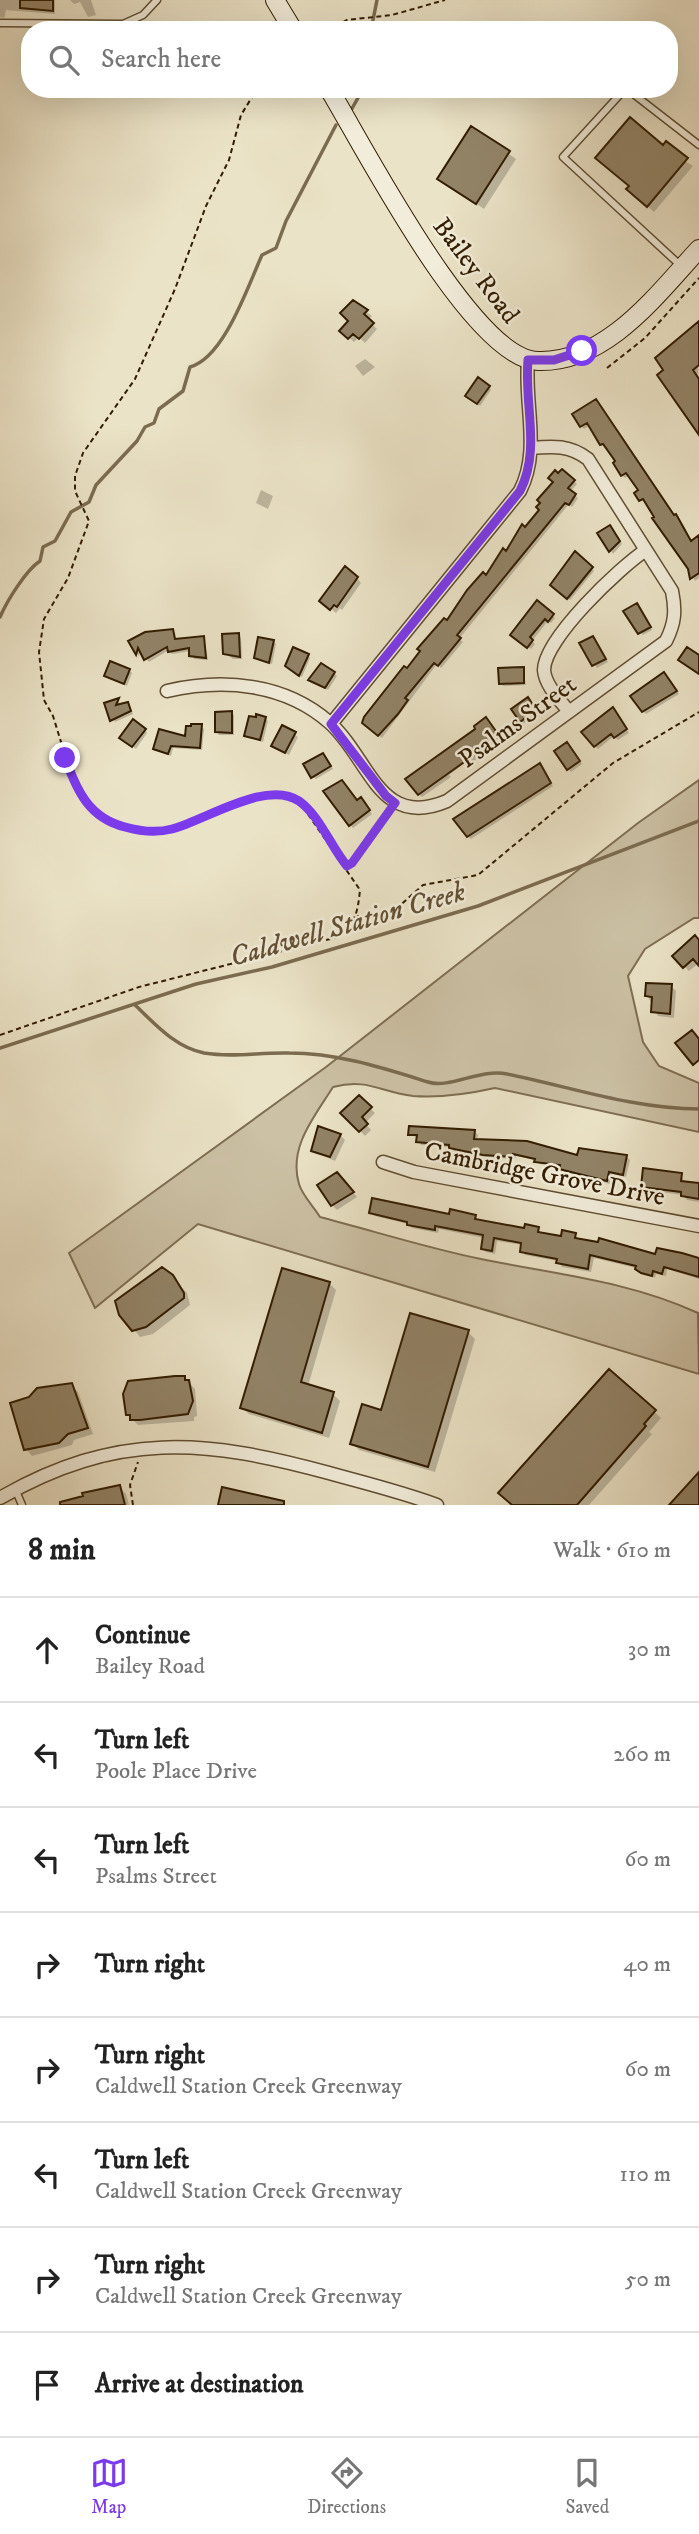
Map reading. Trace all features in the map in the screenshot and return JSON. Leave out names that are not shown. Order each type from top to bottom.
[{"type":"street","points":[[275,0],[288,21]]},
{"type":"street","name":"Bailey Road","points":[[334,98],[450,287],[506,350],[528,360]]},
{"type":"street","points":[[331,724],[520,491],[530,466],[532,448],[528,360],[554,360],[600,343],[628,323],[699,249]]},
{"type":"street","name":"Psalms Street","points":[[395,803],[416,810],[447,802],[666,641],[673,625],[676,608],[672,591],[587,459],[569,448],[532,448]]},
{"type":"street","points":[[569,712],[548,684],[544,671],[550,649],[613,574],[646,550]]},
{"type":"street","points":[[167,691],[197,684],[230,683],[260,688],[308,708],[331,724],[386,796],[395,803]]},
{"type":"street","name":"Cambridge Grove Drive","points":[[383,1162],[414,1172],[699,1226]]},
{"type":"street","points":[[0,1498],[70,1466],[143,1449],[218,1447],[260,1454],[437,1505]]},
{"type":"lane","points":[[130,21],[143,15],[157,0]]},
{"type":"lane","points":[[0,23],[21,23]]},
{"type":"lane","points":[[618,98],[563,157],[682,267]]},
{"type":"lane","points":[[638,98],[699,145]]},
{"type":"lane","points":[[15,1489],[22,1505]]},
{"type":"path","points":[[349,21],[359,17],[392,15],[444,0]]},
{"type":"path","points":[[0,1035],[139,987],[338,937],[347,931],[356,915],[360,890],[347,866],[299,802],[284,796],[270,794],[246,800],[170,830],[147,831],[112,824],[89,809],[74,781],[40,684],[39,652],[44,619],[68,578],[89,521],[75,491],[75,476],[83,453],[135,379],[175,289],[206,206],[229,160],[241,115],[251,98]]},
{"type":"path","points":[[607,368],[645,338],[699,278]]},
{"type":"path","points":[[356,915],[380,919],[388,916],[423,885],[478,876],[540,821],[613,763],[699,712]]},
{"type":"path","points":[[347,866],[395,803]]},
{"type":"path","points":[[133,1505],[130,1485],[143,1449]]},
{"type":"shaded area","points":[[699,780],[699,918],[694,918],[645,949],[628,976],[643,1042],[659,1066],[699,1083],[699,1132],[495,1088],[454,1095],[413,1096],[365,1085],[345,1085],[333,1087],[311,1121],[300,1145],[297,1170],[305,1197],[320,1217],[461,1255],[618,1286],[672,1302],[698,1313],[699,1374],[198,1224],[95,1308],[69,1253],[326,1067],[638,823]]},
{"type":"building","points":[[20,0],[53,0],[53,11],[20,8]]},
{"type":"building","points":[[630,117],[663,145],[666,141],[688,158],[647,207],[626,189],[629,186],[595,158]]},
{"type":"building","points":[[471,126],[510,151],[476,204],[437,179]]},
{"type":"building","points":[[353,300],[368,310],[364,314],[374,323],[359,339],[353,334],[348,339],[339,331],[348,321],[340,313]]},
{"type":"building","points":[[699,321],[699,365],[693,370],[699,379],[699,435],[657,375],[663,370],[655,358]]},
{"type":"building","points":[[478,377],[490,386],[477,404],[465,396]]},
{"type":"building","points":[[596,399],[674,515],[676,514],[691,541],[699,535],[699,573],[690,579],[688,569],[652,518],[654,517],[643,499],[639,501],[634,493],[638,490],[626,473],[621,476],[613,463],[615,461],[603,444],[600,445],[587,423],[580,427],[572,414]]},
{"type":"building","points":[[562,469],[575,480],[568,488],[576,494],[569,505],[565,503],[457,635],[461,638],[438,666],[434,663],[405,698],[408,700],[398,714],[378,736],[362,723],[364,717],[404,666],[407,668],[420,651],[417,649],[444,618],[447,620],[467,590],[483,572],[486,575],[503,548],[506,551],[522,524],[525,527],[539,510],[536,507],[540,503],[537,500],[553,482],[548,478],[555,470],[558,473]]},
{"type":"building","points":[[610,525],[620,541],[609,552],[597,533]]},
{"type":"building","points":[[575,551],[593,567],[567,599],[550,585]]},
{"type":"building","points":[[345,566],[358,577],[337,607],[334,605],[330,610],[319,601]]},
{"type":"building","points":[[537,600],[554,614],[548,622],[545,619],[530,637],[533,640],[527,648],[510,635]]},
{"type":"building","points":[[637,603],[651,627],[638,634],[623,611]]},
{"type":"building","points":[[173,629],[175,639],[204,636],[206,658],[189,656],[189,648],[168,652],[167,647],[144,660],[138,648],[136,655],[128,641],[145,632]]},
{"type":"building","points":[[239,633],[240,657],[223,654],[222,634]]},
{"type":"building","points":[[593,636],[606,659],[592,666],[579,643]]},
{"type":"building","points":[[258,637],[274,640],[269,663],[254,658]]},
{"type":"building","points":[[293,647],[309,654],[299,676],[285,666]]},
{"type":"building","points":[[687,647],[699,655],[699,674],[678,660]]},
{"type":"building","points":[[110,661],[130,669],[124,684],[104,676]]},
{"type":"building","points":[[321,663],[335,672],[325,688],[308,680]]},
{"type":"building","points":[[524,667],[524,683],[499,684],[498,668]]},
{"type":"building","points":[[664,672],[677,691],[642,712],[630,696]]},
{"type":"building","points":[[528,697],[536,710],[520,722],[511,709]]},
{"type":"building","points":[[119,698],[116,705],[128,702],[131,711],[110,721],[104,703]]},
{"type":"building","points":[[613,707],[627,729],[614,738],[611,734],[594,747],[581,732]]},
{"type":"building","points":[[232,711],[232,733],[215,732],[215,712]]},
{"type":"building","points":[[256,714],[266,717],[260,740],[244,736],[249,716],[256,717]]},
{"type":"building","points":[[486,717],[498,734],[495,740],[418,795],[405,779],[475,729],[474,726]]},
{"type":"building","points":[[133,719],[146,729],[132,747],[119,738]]},
{"type":"building","points":[[202,724],[200,748],[171,746],[168,754],[153,749],[159,729],[185,736],[186,726]]},
{"type":"building","points":[[282,725],[296,732],[285,753],[271,746]]},
{"type":"building","points":[[567,742],[580,761],[567,770],[554,751]]},
{"type":"building","points":[[323,753],[331,766],[311,778],[303,764]]},
{"type":"building","points":[[540,763],[551,783],[467,837],[453,819]]},
{"type":"building","points":[[342,780],[357,800],[361,797],[370,810],[349,826],[323,791]]},
{"type":"building","points":[[695,935],[699,940],[699,966],[693,959],[683,968],[672,956]]},
{"type":"building","points":[[646,983],[672,984],[670,1014],[651,1012],[652,997],[645,996]]},
{"type":"building","points":[[692,1030],[699,1039],[699,1060],[693,1065],[675,1043]]},
{"type":"building","points":[[359,1095],[372,1107],[362,1117],[368,1124],[359,1132],[340,1113]]},
{"type":"building","points":[[318,1126],[341,1134],[330,1157],[311,1151]]},
{"type":"building","points":[[409,1126],[475,1130],[474,1139],[527,1141],[577,1155],[579,1148],[627,1155],[623,1175],[609,1172],[607,1181],[559,1169],[560,1165],[534,1162],[535,1159],[513,1154],[513,1157],[483,1155],[449,1148],[449,1145],[416,1142],[417,1135],[408,1135]]},
{"type":"building","points":[[643,1168],[682,1173],[681,1181],[699,1183],[699,1199],[681,1196],[681,1192],[641,1187]]},
{"type":"building","points":[[337,1172],[354,1192],[331,1206],[317,1185]]},
{"type":"building","points":[[372,1198],[449,1214],[450,1209],[476,1215],[475,1219],[524,1228],[525,1224],[539,1227],[538,1232],[561,1236],[562,1230],[576,1233],[575,1238],[598,1242],[599,1238],[655,1254],[657,1248],[682,1253],[699,1258],[699,1277],[664,1267],[662,1274],[653,1271],[652,1276],[641,1273],[635,1269],[636,1266],[590,1255],[588,1269],[556,1263],[557,1259],[520,1252],[521,1243],[494,1238],[492,1251],[481,1249],[483,1235],[435,1226],[435,1230],[407,1225],[407,1222],[369,1213]]},
{"type":"building","points":[[162,1267],[173,1275],[184,1293],[184,1298],[146,1327],[132,1331],[119,1315],[115,1301]]},
{"type":"building","points":[[282,1268],[330,1282],[301,1382],[334,1392],[322,1433],[240,1408]]},
{"type":"building","points":[[410,1313],[469,1330],[428,1467],[350,1444],[362,1404],[381,1410]]},
{"type":"building","points":[[609,1369],[656,1410],[644,1424],[646,1426],[577,1505],[512,1505],[498,1493]]},
{"type":"building","points":[[185,1376],[185,1380],[189,1380],[193,1401],[188,1414],[130,1420],[130,1415],[126,1415],[123,1394],[128,1381]]},
{"type":"building","points":[[72,1383],[88,1428],[68,1434],[59,1443],[24,1450],[10,1403],[29,1397],[37,1388]]},
{"type":"building","points":[[699,1472],[699,1505],[669,1505]]},
{"type":"building","points":[[120,1485],[125,1505],[60,1505],[60,1502],[83,1496],[82,1493]]},
{"type":"building","points":[[222,1487],[284,1501],[284,1505],[218,1505]]},
{"type":"waterway","points":[[373,21],[377,0]]},
{"type":"waterway","points":[[350,112],[358,98]]},
{"type":"waterway","points":[[0,617],[17,586],[40,561],[43,547],[55,541],[71,512],[89,502],[96,485],[137,441],[145,427],[154,423],[159,409],[183,391],[190,367],[202,361],[224,336],[262,255],[276,248],[286,221],[336,125]]},
{"type":"waterway","name":"Caldwell Station Creek","points":[[0,1048],[196,984],[272,967],[478,906],[699,821]]},
{"type":"waterway","points":[[135,1005],[175,1040],[204,1053],[289,1053],[325,1056],[360,1062],[437,1083],[487,1074],[507,1074],[627,1101],[699,1109]]},
{"type":"route","points":[[65,758],[89,809],[112,824],[147,831],[170,830],[246,800],[270,794],[284,796],[299,802],[316,821],[340,858],[347,866],[352,863],[358,850],[395,803],[386,796],[331,724],[520,491],[527,478],[532,448],[528,360],[554,360],[582,351]]}]
